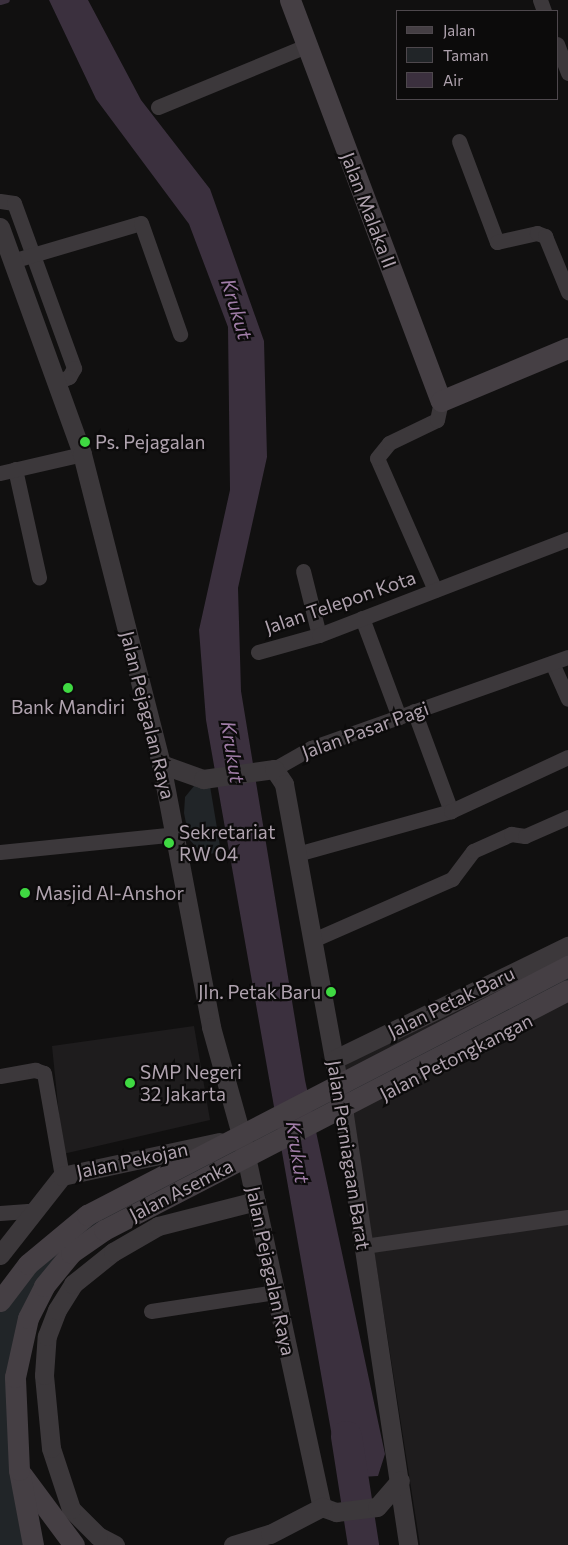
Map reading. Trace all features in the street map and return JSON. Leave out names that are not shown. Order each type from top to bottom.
[{"type":"main road","name":"Jalan Malaka II","points":[[290,0],[439,410]]},
{"type":"main road","points":[[439,410],[568,348]]},
{"type":"main road","name":"Jalan Asemka","points":[[0,1301],[28,1264],[88,1215],[568,966]]},
{"type":"main road","name":"Jalan Asemka","points":[[33,1545],[19,1470],[15,1377],[22,1340],[44,1286],[71,1254],[104,1230],[568,998]]},
{"type":"main road","points":[[19,1470],[74,1545]]},
{"type":"street","points":[[158,107],[306,46]]},
{"type":"street","points":[[558,46],[566,64]]},
{"type":"street","points":[[459,141],[497,242],[537,233],[545,236],[568,292]]},
{"type":"street","points":[[0,201],[14,203],[74,368],[73,374],[56,382]]},
{"type":"street","points":[[12,262],[141,224],[180,334]]},
{"type":"street","name":"Jalan Pejagalan Raya","points":[[0,227],[82,454],[161,764],[177,834],[212,1027],[242,1138],[275,1292],[329,1509]]},
{"type":"street","name":"Jalan Telepon Kota","points":[[434,590],[377,458],[389,443],[439,410]]},
{"type":"street","points":[[0,473],[82,454]]},
{"type":"street","points":[[15,469],[39,577]]},
{"type":"street","name":"Jalan Telepon Kota","points":[[258,652],[318,635],[568,540]]},
{"type":"street","points":[[303,571],[318,635]]},
{"type":"street","points":[[362,618],[399,717]]},
{"type":"street","name":"Jalan Pasar Pagi","points":[[161,764],[203,779],[267,770],[311,748],[568,658]]},
{"type":"street","points":[[552,663],[568,699]]},
{"type":"street","points":[[414,711],[451,811]]},
{"type":"street","points":[[297,854],[451,811],[568,757]]},
{"type":"street","name":"Jalan Perniagaan Barat","points":[[267,770],[284,784],[313,940],[344,1115],[400,1481],[407,1542]]},
{"type":"street","points":[[313,940],[452,879],[473,851],[510,834],[525,836],[568,817]]},
{"type":"street","points":[[0,852],[177,834]]},
{"type":"street","name":"Jalan Petak Baru","points":[[334,1059],[568,946]]},
{"type":"street","name":"Jalan Petongkangan","points":[[344,1115],[568,998]]},
{"type":"street","points":[[0,1076],[35,1070],[44,1073],[62,1176]]},
{"type":"street","name":"Jalan Pekojan","points":[[0,1255],[31,1211],[62,1176],[148,1156],[242,1138]]},
{"type":"street","points":[[148,1156],[168,1164],[180,1182],[182,1203],[172,1221]]},
{"type":"street","points":[[116,1545],[78,1520],[60,1482],[44,1400],[47,1336],[73,1284],[113,1252],[172,1221],[256,1201]]},
{"type":"street","points":[[0,1213],[31,1211]]},
{"type":"street","points":[[364,1246],[568,1218]]},
{"type":"street","points":[[151,1311],[275,1292]]},
{"type":"street","points":[[233,1545],[270,1534],[329,1509],[374,1508],[400,1481]]},
{"type":"street","points":[[374,1508],[407,1542]]},
{"type":"shaded area","points":[[568,945],[568,1545],[420,1545],[344,1059]]},
{"type":"shaded area","name":"SMP Negeri 32 Jakarta","points":[[194,1026],[210,1120],[63,1154],[52,1046]]},
{"type":"green space","points":[[194,786],[210,786],[221,852],[203,855],[189,839],[184,813],[185,797]]},
{"type":"green space","points":[[568,966],[568,990],[71,1253],[22,1341],[33,1545],[0,1545],[0,1301],[63,1232]]},
{"type":"water","points":[[49,0],[88,0],[141,100],[210,189],[264,341],[267,457],[238,588],[241,691],[305,1080],[385,1454],[378,1476],[343,1478],[337,1465],[206,720],[199,630],[230,490],[228,327],[189,224],[96,99]]},
{"type":"waterway","points":[[0,2],[7,0]]},
{"type":"waterway","name":"Krukut","points":[[346,1436],[363,1545]]},
{"type":"place","name":"Ps. Pejagalan","points":[[85,442]]},
{"type":"place","name":"Bank Mandiri","points":[[68,688]]},
{"type":"place","name":"Sekretariat RW 04","points":[[169,843]]},
{"type":"place","name":"Masjid Al-Anshor","points":[[25,893]]},
{"type":"place","name":"Jln. Petak Baru","points":[[331,992]]},
{"type":"place","name":"SMP Negeri 32 Jakarta","points":[[130,1083]]}]
